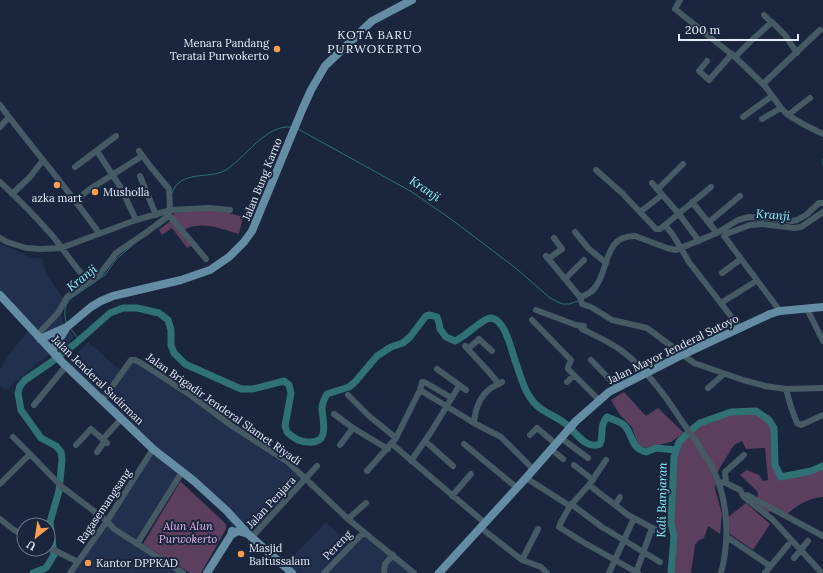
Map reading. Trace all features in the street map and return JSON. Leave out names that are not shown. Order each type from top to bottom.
[{"type":"main road","name":"Jalan Bung Karno","points":[[68,326],[100,301],[113,296],[195,276],[210,270],[229,257],[244,242],[252,231],[262,210],[297,121],[311,90],[325,66],[372,21],[412,0]]},
{"type":"main road","name":"Jalan Jenderal Sudirman","points":[[0,295],[64,364],[102,401],[153,449],[183,474],[194,481],[227,511],[248,535]]},
{"type":"main road","name":"Jalan Mayor Jenderal Sutoyo","points":[[443,572],[516,487],[526,478],[576,421],[599,400],[617,387],[770,314],[780,311],[823,307]]},
{"type":"main road","points":[[39,337],[68,326]]},
{"type":"main road","points":[[53,352],[68,326]]},
{"type":"main road","name":"Jalan Jenderal Sudirman","points":[[183,474],[187,480],[224,514],[232,531]]},
{"type":"main road","points":[[207,573],[232,531],[242,529],[292,573]]},
{"type":"street","points":[[680,0],[672,7],[734,56],[763,84],[788,115],[823,134]]},
{"type":"street","points":[[764,15],[785,35],[797,53]]},
{"type":"street","points":[[708,61],[699,72],[709,80],[771,22]]},
{"type":"street","points":[[763,84],[820,30]]},
{"type":"street","points":[[743,116],[772,96]]},
{"type":"street","points":[[788,115],[810,98]]},
{"type":"street","points":[[0,105],[76,200],[99,233]]},
{"type":"street","points":[[762,120],[781,108]]},
{"type":"street","points":[[0,127],[9,117]]},
{"type":"street","points":[[75,167],[116,136]]},
{"type":"street","points":[[97,151],[113,174],[136,220]]},
{"type":"street","points":[[76,200],[141,154],[168,187],[171,213],[206,259]]},
{"type":"street","points":[[12,194],[30,177],[43,160]]},
{"type":"street","points":[[640,212],[660,192],[683,164]]},
{"type":"street","points":[[596,170],[656,229],[660,229],[711,187]]},
{"type":"street","points":[[140,176],[156,215]]},
{"type":"street","points":[[0,182],[51,234],[74,266],[88,282]]},
{"type":"street","points":[[652,183],[679,214],[699,241]]},
{"type":"street","points":[[709,222],[740,196]]},
{"type":"street","points":[[692,202],[717,233]]},
{"type":"street","points":[[580,299],[594,290],[612,246],[621,238],[629,235],[640,237],[672,250],[676,250],[717,233],[738,220],[749,217],[792,221],[797,220],[821,203]]},
{"type":"street","points":[[0,238],[7,242],[26,248],[61,248],[136,220],[156,215],[209,208],[230,210]]},
{"type":"street","points":[[780,311],[724,238],[726,234],[750,225],[762,224],[794,228],[801,227],[823,212]]},
{"type":"street","points":[[39,337],[58,313],[66,298],[100,274],[116,253],[147,232],[171,213]]},
{"type":"street","points":[[665,225],[673,235],[689,262],[740,328]]},
{"type":"street","points":[[575,232],[588,248],[606,263]]},
{"type":"street","points":[[554,238],[562,249],[547,258],[565,279],[582,304],[591,307],[612,320],[647,328],[694,363],[724,374],[754,384],[786,389],[822,390]]},
{"type":"street","points":[[722,273],[741,259]]},
{"type":"street","points":[[565,279],[584,260]]},
{"type":"street","points":[[721,303],[753,283]]},
{"type":"street","points":[[807,309],[823,342]]},
{"type":"street","points":[[536,310],[580,326],[585,326],[611,341],[628,354],[647,373],[672,406],[713,470],[718,482],[723,503],[727,537],[724,564],[721,573]]},
{"type":"street","points":[[532,320],[571,360],[568,368],[599,400]]},
{"type":"street","points":[[474,423],[477,407],[484,395],[500,383],[467,348],[479,339],[492,351]]},
{"type":"street","name":"Jalan Brigadir Jenderal Slamet Riyadi","points":[[102,401],[131,360],[135,360],[189,394],[243,434],[288,462],[348,519],[414,573]]},
{"type":"street","points":[[591,360],[617,387]]},
{"type":"street","points":[[34,405],[64,364]]},
{"type":"street","points":[[437,369],[466,390]]},
{"type":"street","points":[[708,388],[724,374]]},
{"type":"street","points":[[567,382],[574,375]]},
{"type":"street","points":[[367,471],[390,447],[396,438],[420,390],[422,382],[452,398]]},
{"type":"street","points":[[411,461],[459,386]]},
{"type":"street","points":[[786,389],[797,423],[802,425],[823,415]]},
{"type":"street","points":[[420,390],[500,437],[533,469]]},
{"type":"street","points":[[348,395],[369,416],[396,438]]},
{"type":"street","points":[[334,414],[353,428],[390,447],[411,461],[522,560],[541,567],[548,573]]},
{"type":"street","points":[[97,452],[121,418]]},
{"type":"street","points":[[340,445],[353,428]]},
{"type":"street","points":[[530,435],[537,428],[557,442],[588,458]]},
{"type":"street","points":[[76,445],[91,429],[105,441]]},
{"type":"street","points":[[13,437],[56,481],[107,521],[114,529],[183,573]]},
{"type":"street","points":[[425,441],[453,466]]},
{"type":"street","points":[[557,442],[564,459]]},
{"type":"street","points":[[464,444],[516,487]]},
{"type":"street","name":"Ragasemangsang","points":[[70,573],[103,527],[153,449]]},
{"type":"street","points":[[0,484],[30,454]]},
{"type":"street","points":[[726,483],[726,471],[744,455]]},
{"type":"street","points":[[606,460],[589,486],[576,501],[570,505],[559,527],[637,573],[652,528]]},
{"type":"street","points":[[574,465],[593,480]]},
{"type":"street","name":"Jalan Penjara","points":[[248,535],[306,479],[317,466]]},
{"type":"street","points":[[137,544],[183,474]]},
{"type":"street","points":[[452,496],[471,474]]},
{"type":"street","points":[[526,478],[624,541],[660,562]]},
{"type":"street","points":[[718,482],[737,487],[744,496],[772,519],[821,572]]},
{"type":"street","points":[[589,486],[634,518],[658,531]]},
{"type":"street","points":[[744,496],[747,495],[823,536]]},
{"type":"street","points":[[615,505],[620,498]]},
{"type":"street","points":[[348,519],[366,503]]},
{"type":"street","points":[[609,573],[634,518]]},
{"type":"street","points":[[0,519],[16,531]]},
{"type":"street","points":[[103,527],[114,529]]},
{"type":"street","points":[[522,560],[538,529]]},
{"type":"street","name":"Pereng","points":[[324,573],[364,532]]},
{"type":"street","points":[[727,537],[770,566]]},
{"type":"street","points":[[794,558],[808,541]]},
{"type":"street","points":[[765,573],[788,545]]},
{"type":"street","points":[[56,551],[78,562]]},
{"type":"street","points":[[384,573],[385,564],[393,555]]},
{"type":"shaded area","points":[[0,244],[29,256],[28,258],[42,258],[48,276],[65,301],[61,313],[63,322],[74,337],[65,346],[59,348],[35,365],[6,391],[0,385],[0,370],[8,356],[30,328],[0,295]]},
{"type":"shaded area","points":[[88,342],[121,371],[133,359],[288,462],[305,478],[251,538],[241,529],[232,528],[225,515],[182,473],[138,544],[183,573],[70,573],[153,449],[63,363],[71,360]]},
{"type":"shaded area","points":[[326,522],[350,544],[362,531],[413,573],[293,573],[285,565]]},
{"type":"green space","points":[[208,210],[243,217],[239,234],[211,226],[191,227],[184,230],[195,244],[187,248],[172,228],[162,235],[159,230],[171,221],[174,213]]},
{"type":"green space","points":[[624,392],[646,416],[658,408],[684,433],[671,442],[646,448],[638,445],[632,427],[620,415],[611,400]]},
{"type":"green space","points":[[746,410],[756,411],[763,415],[769,420],[774,428],[775,465],[781,477],[811,471],[823,466],[823,497],[802,503],[785,516],[776,510],[764,513],[754,504],[758,495],[757,491],[740,475],[747,470],[759,475],[763,481],[768,480],[765,448],[746,449],[742,441],[734,445],[719,469],[717,475],[715,489],[722,514],[720,534],[708,526],[704,538],[698,541],[695,545],[691,573],[671,573],[674,536],[671,524],[674,457],[679,442],[700,423],[731,412]]},
{"type":"green space","name":"Alun Alun Purwokerto","points":[[181,482],[226,524],[226,529],[201,573],[190,573],[143,544]]},
{"type":"green space","points":[[746,503],[770,524],[753,550],[730,534],[727,518]]},
{"type":"waterway","name":"Kranji","points":[[172,193],[176,186],[188,178],[219,173],[226,170],[265,136],[283,127],[292,127]]},
{"type":"waterway","name":"Kranji","points":[[298,129],[412,192],[455,222],[518,270],[550,298],[562,304],[569,304],[578,301]]},
{"type":"waterway","name":"Kranji","points":[[823,159],[823,165]]},
{"type":"waterway","name":"Kranji","points":[[157,228],[169,219]]},
{"type":"waterway","name":"Kranji","points":[[66,322],[65,310],[70,299],[105,275],[116,259],[133,245]]},
{"type":"waterway","name":"Kranji","points":[[583,299],[594,293],[598,288]]},
{"type":"waterway","name":"Kranji","points":[[33,573],[46,568],[54,555],[50,522],[59,491],[62,460],[61,452],[56,446],[41,438],[21,410],[18,393],[20,386],[25,380],[76,343],[110,313],[123,308],[137,308],[159,313],[168,320],[171,330],[171,345],[174,353],[185,364],[241,389],[253,389],[284,381],[289,385],[291,393],[285,426],[289,434],[302,441],[315,442],[320,440],[324,431],[322,407],[323,401],[327,394],[349,387],[377,356],[391,347],[403,343],[410,337],[426,316],[430,315],[437,317],[440,329],[446,337],[455,341],[487,319],[490,318],[496,320],[508,338],[528,395],[535,404],[565,423],[587,443],[591,445],[600,444],[602,427],[607,417],[624,425],[634,444],[641,450],[646,452],[656,448],[676,450]]},
{"type":"waterway","name":"Kranji","points":[[70,328],[79,340]]},
{"type":"waterway","name":"Kali Banjaran","points":[[671,573],[674,536],[671,524],[674,457],[679,442],[700,423],[731,412],[756,411],[769,420],[774,428],[775,465],[781,477],[811,471],[823,466]]},
{"type":"place","name":"Menara Pandang Teratai Purwokerto","points":[[277,49]]},
{"type":"place","name":"azka mart","points":[[57,185]]},
{"type":"place","name":"Musholla","points":[[95,192]]},
{"type":"place","name":"Masjid Baitussalam","points":[[241,554]]},
{"type":"place","name":"Kantor DPPKAD","points":[[88,563]]},
{"type":"district","name":"KOTA BARU PURWOKERTO","points":[[375,42]]}]
